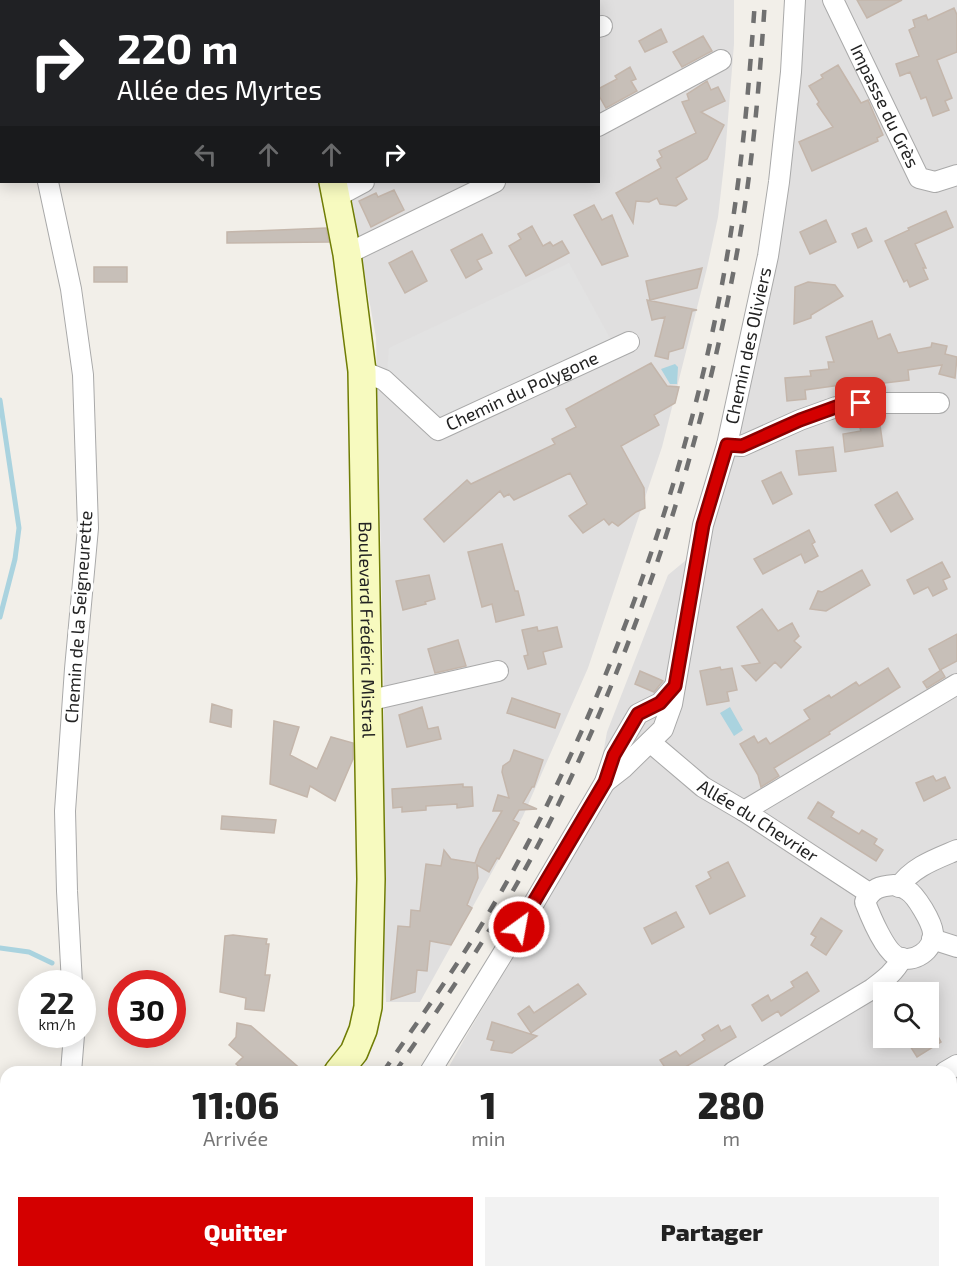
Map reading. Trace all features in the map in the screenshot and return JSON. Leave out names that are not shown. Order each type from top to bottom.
[{"type":"main road","name":"Boulevard Frédéric Mistral","points":[[334,189],[347,254],[362,371],[371,879],[368,1007],[363,1030],[354,1052],[343,1066]]},
{"type":"street","name":"Chemin des Oliviers","points":[[605,782],[623,768],[663,729],[668,717],[703,525],[727,445],[768,256],[791,72],[795,0]]},
{"type":"street","name":"Impasse du Grès","points":[[833,0],[919,178],[936,182],[957,175]]},
{"type":"street","points":[[600,125],[721,60]]},
{"type":"street","name":"Chemin de la Seigneurette","points":[[48,183],[71,290],[83,375],[88,528],[65,811],[66,891],[71,970]]},
{"type":"street","points":[[334,189],[360,183]]},
{"type":"street","points":[[347,254],[493,183]]},
{"type":"street","name":"Chemin du Polygone","points":[[362,371],[384,380],[438,430],[629,342]]},
{"type":"street","points":[[727,445],[742,446],[836,407],[861,403],[939,403]]},
{"type":"street","points":[[367,700],[498,671]]},
{"type":"street","points":[[744,811],[957,684]]},
{"type":"street","name":"Chemin des Oliviers","points":[[434,1066],[605,782],[614,755],[638,714],[660,703],[675,686]]},
{"type":"street","name":"Allée du Chevrier","points":[[650,742],[703,787],[744,811],[869,893]]},
{"type":"street","points":[[899,887],[906,876],[920,867],[957,850]]},
{"type":"street","points":[[880,886],[899,887],[908,890],[915,897],[929,920],[934,934],[928,949],[921,956],[910,959],[896,957],[888,948],[865,902],[869,893],[880,886]]},
{"type":"street","points":[[932,939],[957,947]]},
{"type":"street","points":[[744,1066],[872,989],[887,978],[902,958]]},
{"type":"street","points":[[72,1066],[73,1048]]},
{"type":"shaded area","points":[[600,0],[734,0],[734,44],[718,217],[662,447],[588,668],[523,816],[420,1002],[386,1002],[382,923],[384,691],[376,338],[348,183],[600,183]]},
{"type":"shaded area","points":[[803,0],[957,0],[957,1066],[449,1066],[590,826],[607,732],[668,575],[708,542],[730,469],[772,289],[787,189]]},
{"type":"shaded area","points":[[569,263],[611,340],[453,415],[438,416],[387,374],[389,348]]},
{"type":"water","points":[[675,364],[678,367],[677,384],[670,384],[661,369]]},
{"type":"water","points":[[730,707],[743,730],[734,736],[720,713]]},
{"type":"building","points":[[857,0],[902,0],[867,18]]},
{"type":"building","points":[[954,8],[957,15],[957,52],[937,60],[952,98],[945,101],[949,110],[933,116],[926,97],[921,99],[910,72],[900,76],[896,64],[919,56],[909,30],[915,27],[913,20],[926,15],[928,20]]},
{"type":"building","points":[[661,29],[667,42],[645,52],[639,41]]},
{"type":"building","points":[[703,36],[712,51],[682,67],[673,52]]},
{"type":"building","points":[[838,65],[861,103],[868,100],[883,135],[877,138],[878,141],[812,171],[799,142],[833,127],[817,104],[819,102],[809,86],[823,78],[821,75]]},
{"type":"building","points":[[630,67],[636,79],[631,81],[637,91],[606,108],[600,98],[600,88],[617,79],[615,76]]},
{"type":"building","points":[[707,81],[711,90],[718,87],[725,101],[701,112],[724,125],[707,159],[676,178],[687,199],[676,206],[660,204],[657,198],[649,202],[636,201],[633,223],[616,193],[661,168],[657,160],[662,157],[659,151],[696,133],[682,102],[689,100],[687,94]]},
{"type":"building","points":[[394,190],[404,210],[371,227],[359,201],[376,193],[378,197]]},
{"type":"building","points":[[594,205],[602,220],[612,215],[628,256],[602,265],[574,215]]},
{"type":"building","points":[[946,211],[953,227],[915,244],[926,268],[923,268],[928,279],[910,287],[907,280],[904,282],[885,241]]},
{"type":"building","points":[[826,220],[836,242],[810,254],[800,232]]},
{"type":"building","points":[[532,226],[543,246],[550,242],[553,246],[562,241],[569,253],[526,276],[509,246],[521,239],[518,234]]},
{"type":"building","points":[[326,228],[329,242],[227,243],[227,232]]},
{"type":"building","points":[[866,228],[872,241],[858,248],[852,234]]},
{"type":"building","points":[[482,234],[492,253],[477,260],[482,269],[466,278],[451,250]]},
{"type":"building","points":[[412,251],[427,281],[405,293],[389,263]]},
{"type":"building","points":[[94,267],[127,267],[127,282],[94,282]]},
{"type":"building","points":[[702,268],[697,288],[650,300],[646,281]]},
{"type":"building","points":[[808,282],[835,285],[843,296],[811,315],[811,318],[794,324],[795,287]]},
{"type":"building","points":[[647,300],[697,310],[692,311],[683,348],[669,352],[668,359],[655,356],[665,317],[652,320]]},
{"type":"building","points":[[872,321],[878,339],[890,334],[898,353],[931,347],[932,343],[947,346],[945,354],[957,357],[955,378],[939,374],[942,365],[908,370],[909,380],[860,386],[859,384],[848,384],[805,390],[806,399],[787,401],[785,378],[811,376],[810,371],[829,369],[828,362],[834,362],[826,337]]},
{"type":"building","points":[[651,363],[667,386],[679,387],[675,403],[654,415],[659,425],[621,446],[644,488],[645,508],[618,526],[612,522],[609,525],[604,519],[583,533],[569,516],[587,504],[570,473],[514,500],[509,494],[504,497],[500,491],[444,542],[424,519],[467,480],[471,484],[555,444],[552,439],[576,427],[566,409]]},
{"type":"building","points":[[880,425],[883,446],[845,452],[843,434],[861,431],[860,428]]},
{"type":"building","points":[[833,447],[836,471],[799,475],[796,451]]},
{"type":"building","points":[[781,472],[792,494],[773,504],[762,481]]},
{"type":"building","points":[[897,492],[913,519],[891,532],[875,505]]},
{"type":"building","points":[[809,530],[818,556],[805,563],[801,554],[763,574],[754,559]]},
{"type":"building","points":[[502,544],[524,615],[496,622],[492,604],[482,607],[468,552]]},
{"type":"building","points":[[942,562],[950,577],[943,580],[947,589],[933,596],[928,587],[914,594],[907,580]]},
{"type":"building","points":[[862,570],[870,585],[826,611],[810,609],[818,591],[822,592]]},
{"type":"building","points":[[429,575],[435,599],[425,602],[426,604],[403,610],[396,581]]},
{"type":"building","points":[[762,609],[778,631],[792,623],[799,636],[794,641],[801,647],[781,668],[775,662],[756,681],[742,666],[760,663],[737,627]]},
{"type":"building","points":[[537,627],[538,631],[557,627],[562,647],[543,652],[546,664],[528,669],[524,656],[528,655],[522,630]]},
{"type":"building","points":[[957,634],[957,661],[940,670],[929,649]]},
{"type":"building","points":[[458,640],[466,666],[435,673],[428,649]]},
{"type":"building","points":[[720,667],[721,670],[732,668],[737,690],[727,692],[729,701],[707,705],[700,671]]},
{"type":"building","points":[[888,668],[900,687],[774,768],[779,776],[761,787],[758,775],[740,744],[754,736],[758,743],[766,738],[770,744],[810,719],[804,710],[829,695],[831,698],[856,682],[859,686]]},
{"type":"building","points":[[941,670],[945,677],[927,688],[923,682]]},
{"type":"building","points":[[640,671],[663,681],[654,692],[635,684]]},
{"type":"building","points":[[512,698],[560,714],[555,728],[507,713]]},
{"type":"building","points":[[212,704],[232,710],[231,727],[210,722]]},
{"type":"building","points":[[422,707],[428,729],[438,727],[441,739],[407,747],[399,715]]},
{"type":"building","points":[[274,721],[299,727],[290,755],[317,769],[331,737],[353,743],[353,759],[335,801],[310,786],[307,797],[270,784]]},
{"type":"building","points":[[514,750],[543,760],[534,787],[523,803],[537,809],[519,810],[513,820],[519,823],[489,872],[477,865],[478,878],[467,905],[472,908],[451,945],[430,941],[427,971],[417,970],[415,992],[391,1000],[398,926],[410,927],[411,910],[420,911],[426,864],[441,866],[444,850],[451,859],[475,863],[480,849],[502,811],[493,811],[498,795],[509,798],[502,772],[503,766],[510,761]]},
{"type":"building","points":[[933,776],[936,781],[945,777],[950,788],[924,801],[916,783]]},
{"type":"building","points":[[463,784],[463,787],[472,787],[473,806],[457,808],[457,804],[426,806],[426,810],[402,812],[402,807],[393,808],[392,789]]},
{"type":"building","points":[[818,802],[834,812],[831,817],[859,834],[862,830],[877,839],[874,844],[883,850],[876,861],[808,818]]},
{"type":"building","points":[[222,816],[276,820],[274,833],[221,829]]},
{"type":"building","points":[[728,862],[745,896],[710,914],[696,886],[711,878],[708,872]]},
{"type":"building","points":[[676,912],[684,927],[652,944],[644,928]]},
{"type":"building","points":[[821,918],[842,931],[826,955],[811,945],[816,937],[811,934]]},
{"type":"building","points":[[225,936],[267,939],[266,944],[269,944],[265,975],[270,975],[264,1011],[245,1009],[246,998],[220,992]]},
{"type":"building","points":[[807,972],[819,991],[781,1016],[778,1011],[762,1021],[752,1005],[768,995],[771,1001],[794,987],[791,982]]},
{"type":"building","points":[[578,984],[586,994],[531,1033],[518,1014],[529,1006],[534,1013]]},
{"type":"building","points":[[492,1022],[537,1036],[512,1053],[491,1050],[494,1041],[487,1039]]},
{"type":"building","points":[[237,1023],[251,1026],[297,1066],[238,1066],[236,1064],[243,1057],[229,1045],[236,1037]]},
{"type":"building","points":[[718,1025],[721,1031],[730,1026],[736,1037],[687,1066],[664,1066],[660,1060],[676,1051],[680,1056],[705,1040],[702,1035]]},
{"type":"building","points":[[911,1048],[931,1048],[917,1057]]},
{"type":"waterway","points":[[0,400],[19,528],[15,559],[0,617]]},
{"type":"waterway","points":[[0,948],[29,952],[52,963]]},
{"type":"railway","points":[[387,1066],[468,947],[530,839],[573,750],[609,667],[655,542],[693,414],[722,284],[740,164],[755,0]]},
{"type":"railway","points":[[399,1066],[440,1007],[524,872],[592,732],[647,591],[693,447],[728,299],[750,168],[765,0]]},
{"type":"route","points":[[519,927],[605,782],[614,755],[638,714],[660,703],[675,686],[703,525],[727,445],[742,446],[800,420],[836,407],[861,403]]}]
